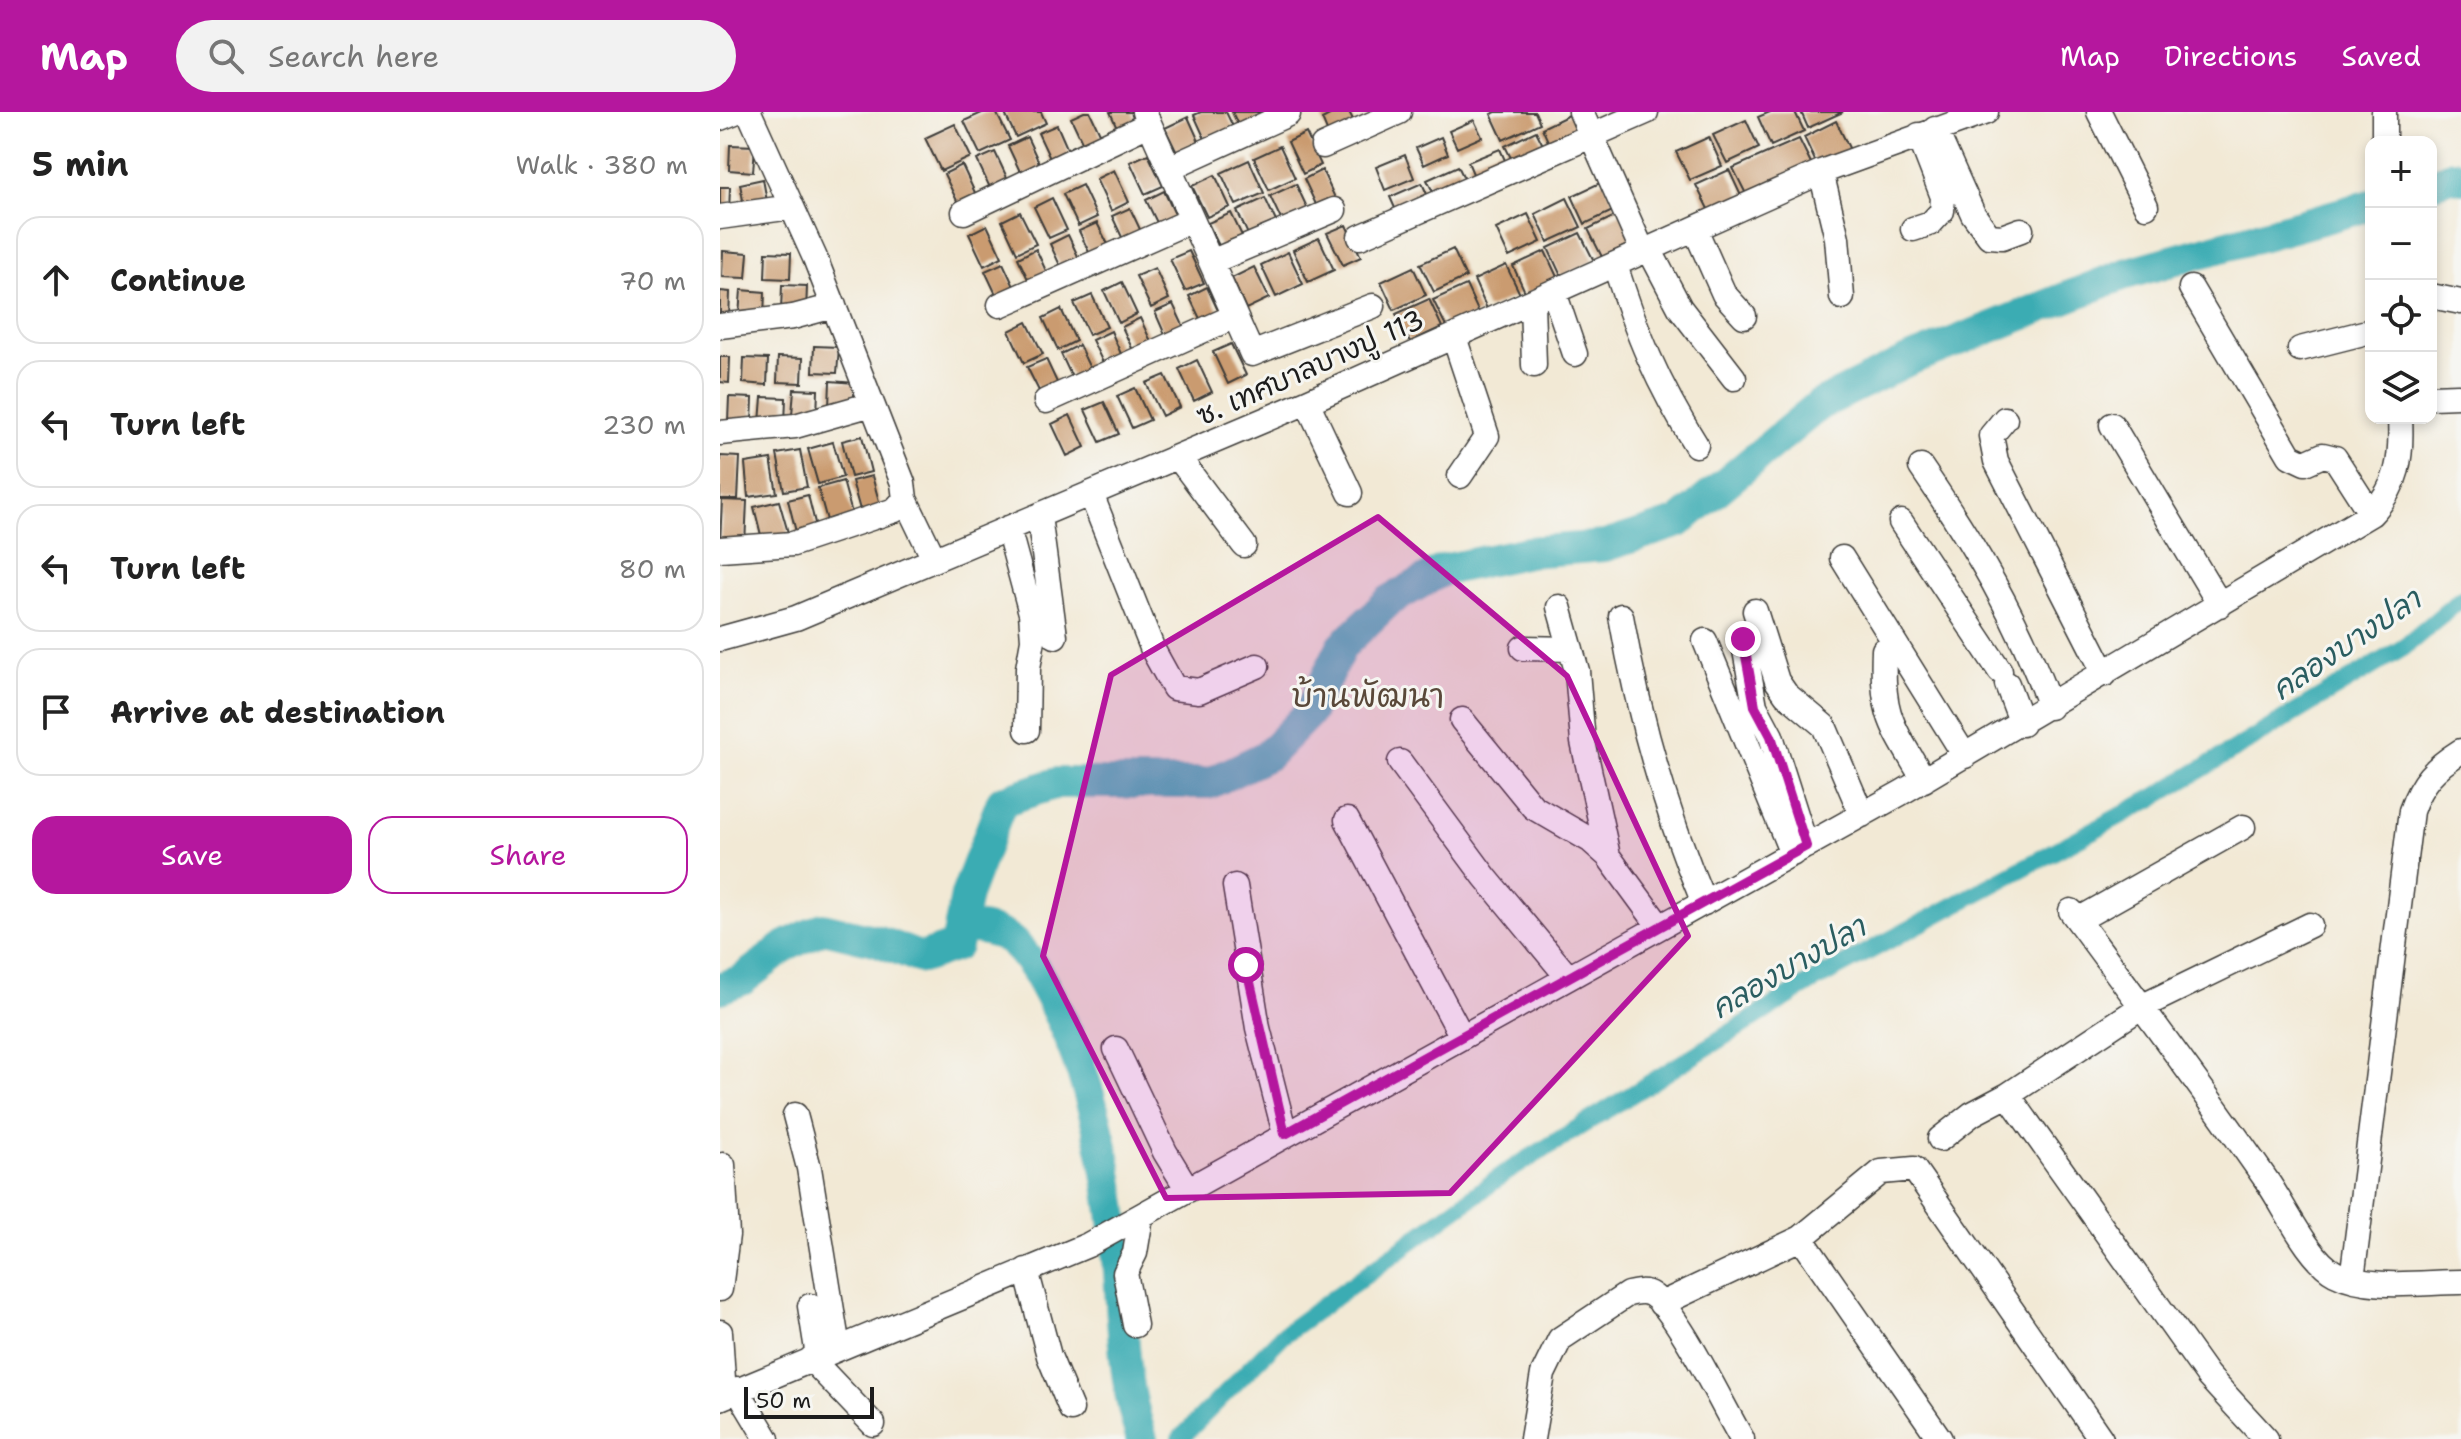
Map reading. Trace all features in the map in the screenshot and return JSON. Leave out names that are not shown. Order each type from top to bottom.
[{"type":"street","points":[[720,118],[735,112]]},
{"type":"street","points":[[749,112],[834,306],[903,483],[900,504],[925,563]]},
{"type":"street","points":[[1323,146],[1399,112]]},
{"type":"street","points":[[1581,112],[1646,251],[1680,308],[1734,378]]},
{"type":"street","points":[[1360,237],[1646,112]]},
{"type":"street","name":"ซ. เทศบาลบางปู 113","points":[[720,639],[796,618],[1307,402],[1926,127],[1986,112]]},
{"type":"street","points":[[2099,112],[2146,206]]},
{"type":"street","points":[[2384,112],[2384,136]]},
{"type":"street","points":[[1169,168],[1288,114]]},
{"type":"street","points":[[964,212],[1146,118],[1252,354],[1373,306]]},
{"type":"street","points":[[1913,229],[1936,219],[1942,211],[1943,197],[1926,127]]},
{"type":"street","points":[[1926,127],[1973,214],[1989,236],[2002,237],[2021,230]]},
{"type":"street","points":[[1821,172],[1837,238],[1842,297]]},
{"type":"street","points":[[720,217],[792,207]]},
{"type":"street","points":[[1211,262],[1334,210]]},
{"type":"street","points":[[1000,305],[1192,220]]},
{"type":"street","points":[[1695,229],[1724,294],[1744,316]]},
{"type":"street","points":[[1615,265],[1642,347],[1664,395],[1696,445]]},
{"type":"street","points":[[2191,288],[2290,456],[2305,463],[2323,455],[2335,458],[2371,514]]},
{"type":"street","points":[[1543,297],[1575,354]]},
{"type":"street","points":[[1534,365],[1543,297]]},
{"type":"street","points":[[2437,297],[2461,302]]},
{"type":"street","points":[[720,326],[793,317],[834,306]]},
{"type":"street","points":[[1046,401],[1235,316]]},
{"type":"street","points":[[2300,349],[2365,333]]},
{"type":"street","points":[[1454,337],[1487,436],[1460,476]]},
{"type":"street","points":[[2437,397],[2458,396]]},
{"type":"street","points":[[1307,402],[1350,493]]},
{"type":"street","points":[[720,433],[795,426],[872,404]]},
{"type":"street","points":[[2005,419],[1991,436],[1996,461],[2105,674]]},
{"type":"street","points":[[727,1394],[1088,1245],[2022,724],[2371,514],[2386,499],[2400,465],[2400,424]]},
{"type":"street","points":[[2112,425],[2220,605]]},
{"type":"street","points":[[1178,457],[1244,545]]},
{"type":"street","points":[[1921,467],[1991,574],[2033,658],[2050,707]]},
{"type":"street","points":[[1091,494],[1153,650],[1174,688],[1199,691],[1257,666]]},
{"type":"street","points":[[720,549],[793,544],[900,504]]},
{"type":"street","points":[[1039,516],[1055,636]]},
{"type":"street","points":[[1901,522],[2004,678],[2022,724]]},
{"type":"street","points":[[1008,528],[1031,613],[1033,640],[1028,668],[1027,730]]},
{"type":"street","points":[[1842,558],[1965,756]]},
{"type":"street","points":[[1559,607],[1580,689],[1583,742],[1608,856]]},
{"type":"street","points":[[1621,616],[1637,702],[1682,853],[1704,903]]},
{"type":"street","points":[[1799,850],[1771,736],[1755,706],[1743,639],[1758,621],[1777,681],[1786,694],[1815,714],[1824,726],[1862,815]]},
{"type":"street","points":[[1705,641],[1799,850]]},
{"type":"street","points":[[1523,648],[1571,649]]},
{"type":"street","points":[[1884,650],[1882,681],[1888,719],[1924,780]]},
{"type":"street","points":[[1462,720],[1533,807],[1590,840],[1608,856],[1660,927]]},
{"type":"street","points":[[2352,1279],[2411,811],[2420,785],[2438,766],[2461,751]]},
{"type":"street","points":[[1400,762],[1485,877],[1567,976]]},
{"type":"street","points":[[1347,820],[1461,1035]]},
{"type":"street","points":[[2243,827],[2075,916],[2319,1259],[2333,1272],[2352,1279],[2461,1282]]},
{"type":"street","points":[[1235,886],[1258,1028],[1285,1134]]},
{"type":"street","points":[[1940,1139],[1972,1114],[2008,1095],[2141,1007],[2310,925]]},
{"type":"street","points":[[1116,1049],[1165,1152],[1188,1190]]},
{"type":"street","points":[[2008,1095],[2208,1376],[2266,1439]]},
{"type":"street","points":[[795,1115],[809,1168],[822,1354]]},
{"type":"street","points":[[720,1289],[727,1235],[723,1165]]},
{"type":"street","points":[[1661,1304],[1801,1238],[1881,1172],[1914,1169],[2101,1439]]},
{"type":"street","points":[[1135,1325],[1125,1273],[1135,1253],[1136,1220]]},
{"type":"street","points":[[1801,1238],[1940,1439]]},
{"type":"street","points":[[1026,1270],[1049,1356],[1071,1409]]},
{"type":"street","points":[[1532,1439],[1543,1374],[1560,1339],[1628,1294],[1641,1291],[1653,1295],[1683,1334],[1742,1439]]},
{"type":"street","points":[[810,1306],[822,1354],[873,1424]]},
{"type":"street","points":[[720,1332],[727,1394],[767,1439]]},
{"type":"highlighted area","points":[[1378,517],[1567,676],[1688,936],[1450,1193],[1166,1198],[1043,956],[1111,675]]},
{"type":"building","points":[[984,112],[996,112],[1010,140],[980,154],[964,121]]},
{"type":"building","points":[[1004,112],[1041,112],[1046,123],[1016,137]]},
{"type":"building","points":[[1090,112],[1104,142],[1086,150],[1071,118]]},
{"type":"building","points":[[1110,112],[1132,112],[1138,125],[1120,134]]},
{"type":"building","points":[[1226,112],[1237,135],[1209,148],[1194,115]]},
{"type":"building","points":[[1232,112],[1264,112],[1242,133]]},
{"type":"building","points":[[1335,112],[1349,112],[1357,127],[1330,138],[1322,119]]},
{"type":"building","points":[[1535,112],[1540,123],[1503,140],[1491,114]]},
{"type":"building","points":[[1770,112],[1795,112],[1804,131],[1771,146],[1758,117]]},
{"type":"building","points":[[1801,112],[1843,112],[1808,128]]},
{"type":"building","points":[[1573,113],[1582,133],[1551,148],[1542,128]]},
{"type":"building","points":[[1188,117],[1202,148],[1180,159],[1165,128]]},
{"type":"building","points":[[1474,120],[1482,137],[1457,148],[1449,131]]},
{"type":"building","points":[[1746,120],[1759,148],[1727,163],[1713,135]]},
{"type":"building","points":[[1836,121],[1850,150],[1817,165],[1804,137]]},
{"type":"building","points":[[955,124],[971,157],[941,171],[925,138]]},
{"type":"building","points":[[1057,125],[1071,157],[1053,165],[1038,133]]},
{"type":"building","points":[[1536,131],[1546,151],[1515,166],[1505,146]]},
{"type":"building","points":[[1306,133],[1321,165],[1303,174],[1288,142]]},
{"type":"building","points":[[1027,137],[1042,169],[1023,178],[1008,146]]},
{"type":"building","points":[[1441,137],[1448,154],[1424,165],[1416,148]]},
{"type":"building","points":[[1709,137],[1722,166],[1690,180],[1676,152]]},
{"type":"building","points":[[1799,139],[1813,167],[1747,196],[1733,168]]},
{"type":"building","points":[[730,145],[755,146],[753,172],[729,170]]},
{"type":"building","points":[[1280,146],[1295,178],[1269,190],[1254,158]]},
{"type":"building","points":[[1500,149],[1508,167],[1476,181],[1468,162]]},
{"type":"building","points":[[995,152],[1010,184],[992,192],[977,160]]},
{"type":"building","points":[[1148,154],[1163,186],[1145,194],[1130,162]]},
{"type":"building","points":[[1405,155],[1414,178],[1385,190],[1376,167]]},
{"type":"building","points":[[1249,160],[1264,193],[1236,205],[1221,173]]},
{"type":"building","points":[[962,165],[977,197],[959,205],[944,174]]},
{"type":"building","points":[[1458,166],[1468,186],[1437,200],[1427,180]]},
{"type":"building","points":[[1114,170],[1129,202],[1111,211],[1096,179]]},
{"type":"building","points":[[1322,170],[1337,202],[1319,211],[1304,179]]},
{"type":"building","points":[[1729,170],[1742,198],[1710,213],[1696,185]]},
{"type":"building","points":[[1215,175],[1230,207],[1207,217],[1192,186]]},
{"type":"building","points":[[763,179],[768,207],[745,211],[740,184]]},
{"type":"building","points":[[1604,181],[1617,209],[1585,224],[1572,196]]},
{"type":"building","points":[[1422,183],[1430,201],[1398,215],[1390,197]]},
{"type":"building","points":[[1296,184],[1311,216],[1285,228],[1270,196]]},
{"type":"building","points":[[1082,185],[1097,217],[1078,226],[1063,194]]},
{"type":"building","points":[[720,187],[730,187],[729,213],[720,212]]},
{"type":"building","points":[[1164,191],[1179,223],[1161,231],[1146,200]]},
{"type":"building","points":[[1052,198],[1067,230],[1049,238],[1034,207]]},
{"type":"building","points":[[1265,198],[1280,230],[1252,243],[1237,211]]},
{"type":"building","points":[[1567,198],[1581,227],[1548,242],[1535,214]]},
{"type":"building","points":[[1130,208],[1145,240],[1127,248],[1112,216]]},
{"type":"building","points":[[1020,212],[1036,244],[1017,253],[1002,221]]},
{"type":"building","points":[[1231,213],[1246,244],[1223,254],[1208,223]]},
{"type":"building","points":[[1621,213],[1634,242],[1602,257],[1588,229]]},
{"type":"building","points":[[1528,214],[1541,242],[1509,257],[1496,229]]},
{"type":"building","points":[[1097,223],[1113,254],[1094,263],[1079,231]]},
{"type":"building","points":[[987,225],[1002,257],[984,266],[969,234]]},
{"type":"building","points":[[1346,225],[1361,257],[1343,265],[1327,233]]},
{"type":"building","points":[[1580,233],[1594,261],[1561,276],[1548,248]]},
{"type":"building","points":[[1068,235],[1083,267],[1065,276],[1050,244]]},
{"type":"building","points":[[1319,238],[1334,270],[1308,282],[1293,250]]},
{"type":"building","points":[[1036,249],[1051,282],[1033,290],[1018,258]]},
{"type":"building","points":[[1453,249],[1466,277],[1434,292],[1420,264]]},
{"type":"building","points":[[723,251],[748,253],[746,278],[722,277]]},
{"type":"building","points":[[1189,251],[1204,283],[1185,291],[1170,259]]},
{"type":"building","points":[[1545,251],[1558,279],[1526,294],[1513,266]]},
{"type":"building","points":[[766,252],[791,253],[790,279],[765,278]]},
{"type":"building","points":[[1288,252],[1303,284],[1276,297],[1261,265]]},
{"type":"building","points":[[1003,263],[1018,295],[1000,303],[985,271]]},
{"type":"building","points":[[1506,265],[1520,294],[1487,309],[1474,280]]},
{"type":"building","points":[[1254,267],[1269,298],[1246,309],[1232,278]]},
{"type":"building","points":[[1413,267],[1426,295],[1394,310],[1381,282]]},
{"type":"building","points":[[1155,268],[1169,299],[1151,308],[1136,276]]},
{"type":"building","points":[[1122,282],[1137,314],[1119,323],[1104,291]]},
{"type":"building","points":[[782,285],[807,286],[806,312],[781,311]]},
{"type":"building","points":[[1466,285],[1479,313],[1447,328],[1433,300]]},
{"type":"building","points":[[1207,287],[1222,319],[1204,327],[1189,296]]},
{"type":"building","points":[[741,290],[765,292],[764,317],[739,316]]},
{"type":"building","points":[[720,291],[730,292],[729,318],[720,317]]},
{"type":"building","points":[[1092,295],[1107,327],[1089,335],[1074,303]]},
{"type":"building","points":[[1429,299],[1442,327],[1410,342],[1396,314]]},
{"type":"building","points":[[1173,304],[1188,336],[1169,344],[1155,312]]},
{"type":"building","points":[[1061,309],[1076,341],[1058,350],[1043,318]]},
{"type":"building","points":[[1140,318],[1155,350],[1137,359],[1122,327]]},
{"type":"building","points":[[1027,322],[1043,354],[1024,363],[1009,331]]},
{"type":"building","points":[[1111,331],[1125,363],[1107,371],[1092,340]]},
{"type":"building","points":[[1231,344],[1246,375],[1228,384],[1213,352]]},
{"type":"building","points":[[1079,345],[1094,377],[1076,386],[1061,354]]},
{"type":"building","points":[[814,346],[839,347],[837,373],[813,372]]},
{"type":"building","points":[[720,357],[730,357],[729,383],[720,382]]},
{"type":"building","points":[[778,357],[803,358],[802,383],[777,382]]},
{"type":"building","points":[[744,358],[768,359],[767,385],[743,383]]},
{"type":"building","points":[[1046,359],[1061,391],[1043,399],[1027,367]]},
{"type":"building","points":[[1197,360],[1212,392],[1194,401],[1179,369]]},
{"type":"building","points":[[1165,375],[1180,407],[1162,416],[1146,383]]},
{"type":"building","points":[[830,381],[855,383],[853,408],[829,407]]},
{"type":"building","points":[[1135,388],[1150,420],[1132,428],[1117,396]]},
{"type":"building","points":[[794,389],[818,390],[817,416],[792,415]]},
{"type":"building","points":[[729,397],[753,398],[752,423],[728,422]]},
{"type":"building","points":[[762,397],[786,398],[785,424],[760,423]]},
{"type":"building","points":[[1104,402],[1119,434],[1100,442],[1085,410]]},
{"type":"building","points":[[1070,415],[1085,447],[1067,456],[1052,424]]},
{"type":"building","points":[[862,436],[871,472],[851,477],[842,441]]},
{"type":"building","points":[[833,442],[843,477],[818,484],[808,449]]},
{"type":"building","points":[[800,450],[807,487],[784,491],[777,454]]},
{"type":"building","points":[[720,456],[740,457],[738,499],[720,499]]},
{"type":"building","points":[[771,459],[777,493],[748,497],[745,463]]},
{"type":"building","points":[[872,476],[882,512],[862,517],[852,481]]},
{"type":"building","points":[[843,481],[853,517],[828,524],[818,488]]},
{"type":"building","points":[[808,495],[817,531],[797,536],[788,500]]},
{"type":"building","points":[[722,500],[747,501],[745,544],[720,543]]},
{"type":"building","points":[[779,501],[789,536],[763,543],[754,507]]},
{"type":"waterway","points":[[2437,181],[2454,175],[2461,178]]},
{"type":"waterway","points":[[720,988],[742,980],[786,946],[823,928],[878,941],[921,958],[956,946],[966,895],[1002,801],[1057,783],[1210,783],[1268,755],[1309,713],[1342,646],[1389,601],[1443,570],[1528,552],[1605,546],[1679,522],[1819,405],[1907,361],[2125,274],[2365,207]]},
{"type":"waterway","name":"คลองบางปลา","points":[[1180,1439],[1283,1335],[1504,1174],[1810,983],[2155,797],[2403,648],[2461,599]]},
{"type":"waterway","points":[[960,925],[1002,935],[1022,952],[1050,998],[1080,1067],[1098,1130],[1111,1195],[1127,1373],[1142,1439]]},
{"type":"district","name":"บ้านพัฒนา","points":[[1368,695]]},
{"type":"route","points":[[1246,965],[1258,1028],[1285,1134],[1806,846],[1771,736],[1755,706],[1743,639]]}]
